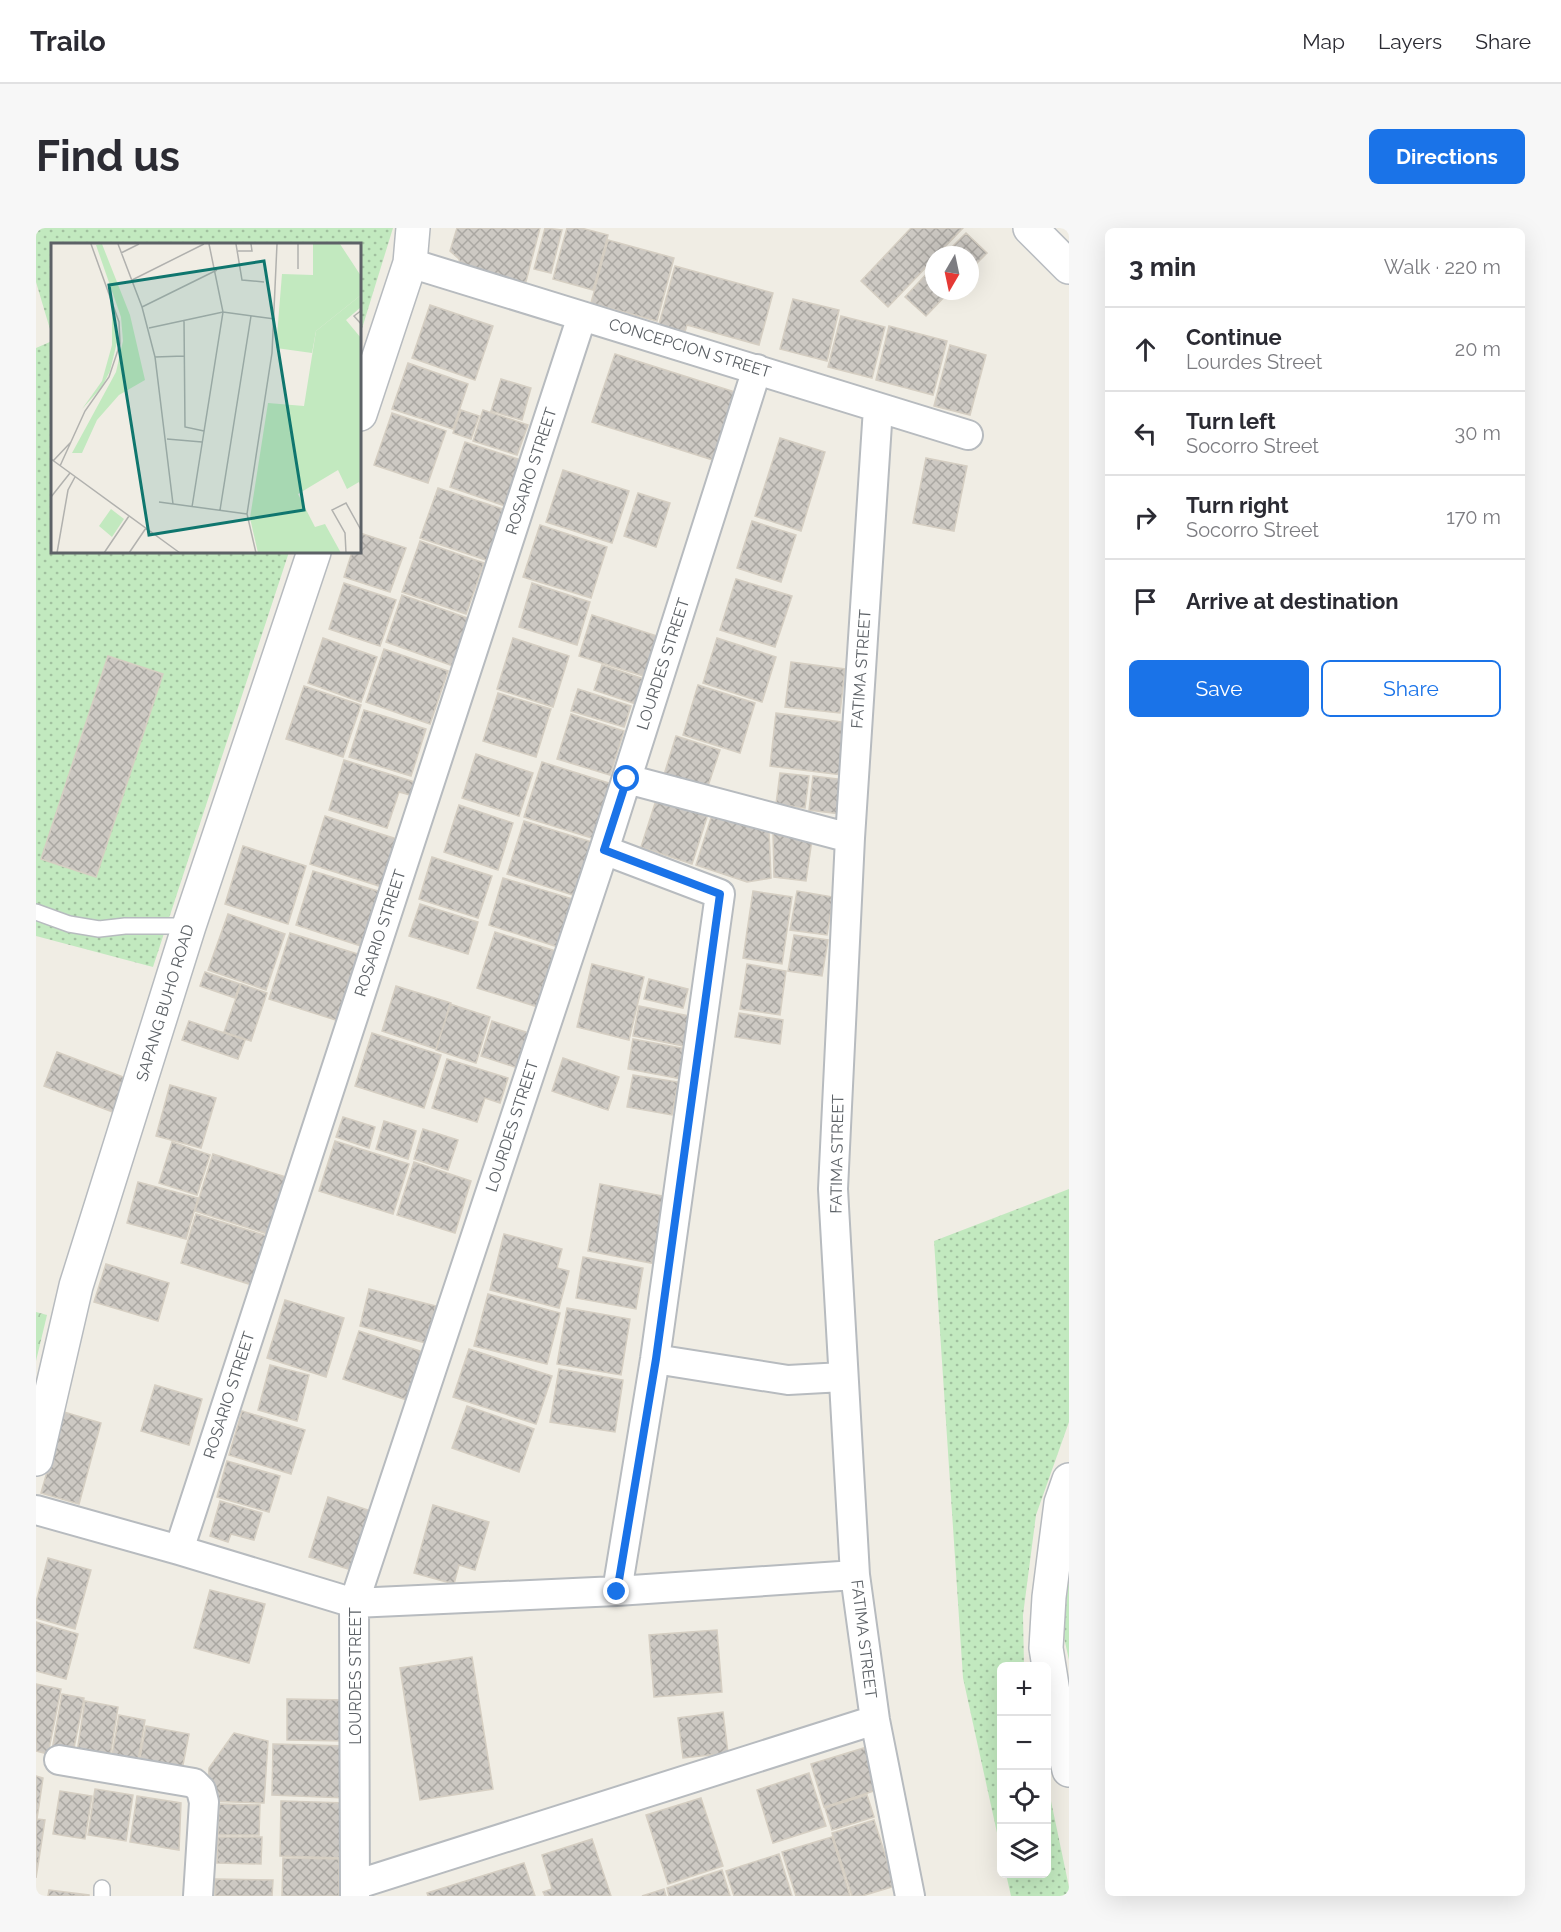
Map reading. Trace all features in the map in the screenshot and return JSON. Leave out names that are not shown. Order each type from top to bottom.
[{"type":"street","points":[[362,408],[410,263],[413,228]]},
{"type":"street","points":[[1030,228],[1069,267]]},
{"type":"street","name":"CONCEPCION STREET","points":[[410,263],[968,435]]},
{"type":"street","name":"ROSARIO STREET","points":[[178,1550],[582,316]]},
{"type":"street","name":"LOURDES STREET","points":[[355,1890],[354,1604],[604,850],[757,369]]},
{"type":"street","name":"FATIMA STREET","points":[[879,408],[850,837],[833,1189],[855,1575],[875,1720],[910,1896]]},
{"type":"street","name":"SAPANG BUHO ROAD","points":[[36,1459],[76,1286],[189,926],[313,554]]},
{"type":"street","points":[[627,779],[850,837]]},
{"type":"street","points":[[604,850],[720,894],[656,1359],[617,1592]]},
{"type":"street","points":[[656,1359],[788,1380],[843,1377]]},
{"type":"street","points":[[1069,1480],[1061,1503],[1049,1598],[1046,1648],[1057,1717],[1069,1770]]},
{"type":"street","points":[[36,1510],[178,1550],[354,1604],[617,1592],[855,1575]]},
{"type":"street","points":[[355,1890],[875,1720]]},
{"type":"street","points":[[59,1760],[194,1783],[201,1790],[204,1802],[198,1896]]},
{"type":"lane","points":[[36,912],[69,924],[99,929],[125,926],[189,926]]},
{"type":"green space","points":[[36,228],[393,228],[362,329],[362,243],[51,243],[51,333],[36,282]]},
{"type":"green space","points":[[51,341],[51,554],[288,554],[153,967],[36,936],[36,348]]},
{"type":"green space","points":[[1069,1189],[1069,1422],[1036,1515],[1023,1615],[1024,1662],[997,1662],[997,1833],[963,1678],[934,1241]]},
{"type":"green space","points":[[36,1312],[47,1315],[36,1361]]},
{"type":"green space","points":[[1069,1578],[1069,1660],[1063,1633]]},
{"type":"green space","points":[[1051,1801],[1069,1896],[1011,1896],[1007,1878],[1051,1878]]},
{"type":"building","points":[[457,228],[540,228],[524,289],[462,272],[459,259],[450,251]]},
{"type":"building","points":[[545,228],[562,230],[551,273],[534,269]]},
{"type":"building","points":[[567,228],[581,228],[608,235],[593,290],[553,279]]},
{"type":"building","points":[[911,228],[963,228],[946,246],[925,246],[925,268],[888,307],[861,281]]},
{"type":"building","points":[[966,233],[987,253],[979,261],[979,246],[953,246]]},
{"type":"building","points":[[608,240],[674,258],[657,321],[591,303]]},
{"type":"building","points":[[675,266],[773,293],[759,345],[687,325],[684,335],[658,328]]},
{"type":"building","points":[[925,276],[925,300],[941,300],[926,316],[905,297]]},
{"type":"building","points":[[793,299],[839,310],[827,361],[780,349]]},
{"type":"building","points":[[430,305],[493,326],[475,380],[412,358]]},
{"type":"building","points":[[841,316],[885,327],[872,378],[828,367]]},
{"type":"building","points":[[889,326],[947,341],[933,395],[876,380]]},
{"type":"building","points":[[950,345],[986,355],[970,415],[934,406]]},
{"type":"building","points":[[615,354],[738,393],[716,461],[592,422]]},
{"type":"building","points":[[408,363],[468,384],[453,429],[392,409]]},
{"type":"building","points":[[501,379],[531,388],[522,420],[491,411]]},
{"type":"building","points":[[461,410],[479,416],[471,439],[453,433]]},
{"type":"building","points":[[483,410],[528,425],[517,455],[473,441]]},
{"type":"building","points":[[392,413],[446,431],[428,483],[374,465]]},
{"type":"building","points":[[780,438],[825,452],[801,531],[755,516]]},
{"type":"building","points":[[465,442],[524,461],[508,507],[450,487]]},
{"type":"building","points":[[926,458],[967,466],[954,531],[913,523]]},
{"type":"building","points":[[563,470],[629,491],[612,543],[546,522]]},
{"type":"building","points":[[438,488],[509,511],[492,562],[420,538]]},
{"type":"building","points":[[638,493],[670,503],[656,547],[624,536]]},
{"type":"building","points":[[752,521],[796,535],[781,582],[737,568]]},
{"type":"building","points":[[540,525],[607,547],[591,598],[523,577]]},
{"type":"building","points":[[362,534],[406,548],[390,592],[344,577],[351,554],[362,554]]},
{"type":"building","points":[[420,541],[484,563],[466,614],[402,592]]},
{"type":"building","points":[[736,579],[792,596],[775,647],[720,630]]},
{"type":"building","points":[[344,583],[396,600],[380,646],[329,629]]},
{"type":"building","points":[[532,583],[590,602],[577,645],[519,627]]},
{"type":"building","points":[[402,595],[473,620],[456,667],[386,642]]},
{"type":"building","points":[[592,615],[663,638],[650,678],[579,656]]},
{"type":"building","points":[[323,638],[377,657],[361,702],[308,683]]},
{"type":"building","points":[[513,638],[569,656],[553,707],[497,689]]},
{"type":"building","points":[[717,638],[776,657],[762,702],[703,683]]},
{"type":"building","points":[[384,649],[448,671],[430,724],[366,702]]},
{"type":"building","points":[[108,656],[163,674],[96,877],[41,859]]},
{"type":"building","points":[[791,662],[845,669],[840,713],[785,707]]},
{"type":"building","points":[[602,665],[647,680],[639,705],[594,690]]},
{"type":"building","points":[[698,685],[755,703],[740,753],[683,735]]},
{"type":"building","points":[[304,686],[361,705],[343,757],[286,739]]},
{"type":"building","points":[[578,689],[631,706],[624,727],[571,711]]},
{"type":"building","points":[[498,693],[551,709],[536,757],[483,741]]},
{"type":"building","points":[[364,710],[426,729],[411,776],[349,757]]},
{"type":"building","points":[[776,713],[848,723],[842,775],[770,766]]},
{"type":"building","points":[[571,714],[624,731],[610,775],[557,759]]},
{"type":"building","points":[[676,736],[720,750],[706,792],[663,778]]},
{"type":"building","points":[[476,754],[533,773],[519,816],[462,798]]},
{"type":"building","points":[[344,760],[418,783],[414,796],[399,792],[387,828],[329,810]]},
{"type":"building","points":[[542,762],[612,784],[595,839],[524,817]]},
{"type":"building","points":[[780,773],[809,776],[805,808],[776,804]]},
{"type":"building","points":[[813,776],[845,780],[840,814],[809,810]]},
{"type":"building","points":[[658,794],[709,811],[692,864],[641,847]]},
{"type":"building","points":[[459,805],[513,823],[498,870],[444,852]]},
{"type":"building","points":[[712,815],[769,832],[771,878],[747,882],[696,865]]},
{"type":"building","points":[[325,816],[400,840],[385,888],[310,864]]},
{"type":"building","points":[[524,821],[595,843],[579,897],[507,874]]},
{"type":"building","points":[[773,830],[813,833],[806,881],[774,877]]},
{"type":"building","points":[[243,846],[306,866],[288,924],[225,904]]},
{"type":"building","points":[[432,857],[492,876],[478,918],[419,899]]},
{"type":"building","points":[[313,871],[381,892],[364,947],[296,925]]},
{"type":"building","points":[[503,878],[576,900],[561,948],[489,925]]},
{"type":"building","points":[[753,891],[792,897],[782,964],[743,958]]},
{"type":"building","points":[[797,891],[833,897],[827,935],[790,930]]},
{"type":"building","points":[[420,904],[478,922],[468,954],[409,936]]},
{"type":"building","points":[[228,914],[285,934],[266,990],[208,970]]},
{"type":"building","points":[[495,932],[559,952],[541,1008],[477,988]]},
{"type":"building","points":[[290,933],[361,955],[339,1021],[269,999]]},
{"type":"building","points":[[794,935],[828,940],[822,976],[788,971]]},
{"type":"building","points":[[592,964],[644,977],[629,1040],[577,1027]]},
{"type":"building","points":[[747,964],[786,971],[780,1015],[740,1009]]},
{"type":"building","points":[[205,972],[240,984],[235,998],[200,986]]},
{"type":"building","points":[[649,979],[688,989],[683,1008],[644,999]]},
{"type":"building","points":[[241,984],[267,993],[251,1041],[224,1032]]},
{"type":"building","points":[[396,986],[451,1003],[436,1049],[382,1031]]},
{"type":"building","points":[[450,1004],[490,1017],[476,1063],[436,1050]]},
{"type":"building","points":[[639,1006],[695,1017],[689,1047],[633,1036]]},
{"type":"building","points":[[739,1013],[783,1020],[780,1044],[735,1037]]},
{"type":"building","points":[[189,1021],[245,1040],[238,1059],[182,1040]]},
{"type":"building","points":[[492,1021],[532,1034],[521,1069],[481,1056]]},
{"type":"building","points":[[372,1033],[441,1055],[424,1108],[355,1086]]},
{"type":"building","points":[[633,1039],[687,1049],[681,1079],[628,1069]]},
{"type":"building","points":[[57,1052],[131,1080],[118,1114],[44,1086]]},
{"type":"building","points":[[563,1058],[619,1077],[608,1110],[552,1091]]},
{"type":"building","points":[[447,1059],[508,1078],[500,1103],[485,1098],[477,1122],[432,1108]]},
{"type":"building","points":[[633,1075],[678,1082],[672,1115],[627,1107]]},
{"type":"building","points":[[170,1085],[216,1098],[201,1148],[156,1136]]},
{"type":"building","points":[[343,1117],[375,1127],[369,1148],[336,1137]]},
{"type":"building","points":[[384,1121],[416,1131],[408,1159],[376,1149]]},
{"type":"building","points":[[423,1129],[458,1140],[448,1170],[414,1159]]},
{"type":"building","points":[[335,1141],[409,1164],[393,1214],[319,1191]]},
{"type":"building","points":[[172,1142],[210,1155],[197,1195],[159,1183]]},
{"type":"building","points":[[213,1154],[289,1178],[271,1235],[195,1211]]},
{"type":"building","points":[[414,1162],[471,1181],[455,1233],[397,1215]]},
{"type":"building","points":[[138,1182],[198,1198],[186,1239],[127,1223]]},
{"type":"building","points":[[600,1184],[668,1197],[656,1264],[588,1251]]},
{"type":"building","points":[[196,1214],[267,1236],[252,1285],[181,1263]]},
{"type":"building","points":[[504,1234],[562,1249],[557,1268],[569,1271],[559,1308],[490,1290]]},
{"type":"building","points":[[583,1257],[643,1268],[636,1309],[576,1298]]},
{"type":"building","points":[[106,1264],[169,1283],[158,1321],[94,1302]]},
{"type":"building","points":[[369,1289],[436,1306],[426,1343],[360,1326]]},
{"type":"building","points":[[488,1294],[560,1313],[547,1364],[474,1346]]},
{"type":"building","points":[[285,1300],[344,1318],[326,1377],[267,1358]]},
{"type":"building","points":[[567,1308],[630,1319],[621,1375],[557,1364]]},
{"type":"building","points":[[359,1331],[429,1354],[413,1402],[343,1379]]},
{"type":"building","points":[[469,1349],[552,1376],[536,1424],[453,1397]]},
{"type":"building","points":[[270,1365],[309,1375],[297,1421],[258,1410]]},
{"type":"building","points":[[559,1369],[623,1380],[615,1432],[550,1422]]},
{"type":"building","points":[[155,1385],[202,1399],[189,1445],[141,1431]]},
{"type":"building","points":[[467,1406],[534,1429],[519,1472],[452,1448]]},
{"type":"building","points":[[242,1411],[305,1430],[291,1474],[229,1455]]},
{"type":"building","points":[[64,1412],[101,1423],[79,1504],[41,1493]]},
{"type":"building","points":[[227,1461],[280,1476],[269,1512],[217,1497]]},
{"type":"building","points":[[328,1497],[374,1512],[355,1571],[309,1557]]},
{"type":"building","points":[[220,1501],[262,1513],[254,1540],[231,1534],[228,1542],[210,1536]]},
{"type":"building","points":[[433,1505],[489,1522],[475,1570],[459,1565],[454,1584],[414,1573]]},
{"type":"building","points":[[48,1558],[91,1570],[75,1629],[36,1618],[36,1602]]},
{"type":"building","points":[[210,1590],[265,1604],[249,1663],[194,1648]]},
{"type":"building","points":[[36,1622],[78,1634],[66,1679],[36,1671]]},
{"type":"building","points":[[717,1630],[722,1692],[654,1697],[649,1635]]},
{"type":"building","points":[[472,1657],[493,1789],[420,1800],[400,1668]]},
{"type":"building","points":[[36,1684],[61,1689],[48,1754],[36,1751]]},
{"type":"building","points":[[62,1694],[84,1698],[73,1753],[52,1750]]},
{"type":"building","points":[[287,1699],[347,1700],[347,1741],[287,1740]]},
{"type":"building","points":[[85,1701],[118,1707],[110,1757],[77,1752]]},
{"type":"building","points":[[723,1712],[728,1753],[683,1758],[678,1718]]},
{"type":"building","points":[[119,1715],[145,1720],[138,1761],[112,1756]]},
{"type":"building","points":[[146,1726],[189,1734],[182,1770],[139,1763]]},
{"type":"building","points":[[234,1733],[268,1741],[264,1803],[207,1801],[209,1768]]},
{"type":"building","points":[[273,1744],[348,1746],[347,1798],[272,1795]]},
{"type":"building","points":[[867,1747],[880,1789],[824,1807],[811,1764]]},
{"type":"building","points":[[809,1773],[826,1826],[773,1843],[757,1790]]},
{"type":"building","points":[[36,1776],[43,1778],[37,1819],[45,1820],[36,1878]]},
{"type":"building","points":[[95,1789],[133,1795],[126,1841],[88,1835]]},
{"type":"building","points":[[60,1791],[92,1796],[85,1839],[53,1834]]},
{"type":"building","points":[[867,1795],[874,1817],[832,1830],[825,1808]]},
{"type":"building","points":[[137,1796],[181,1803],[179,1850],[130,1842]]},
{"type":"building","points":[[701,1798],[723,1866],[668,1884],[646,1815]]},
{"type":"building","points":[[281,1801],[346,1803],[345,1858],[280,1856]]},
{"type":"building","points":[[219,1804],[260,1805],[259,1835],[218,1835]]},
{"type":"building","points":[[874,1820],[895,1886],[862,1896],[852,1896],[832,1833]]},
{"type":"building","points":[[218,1837],[262,1837],[261,1864],[217,1863]]},
{"type":"building","points":[[832,1837],[850,1896],[796,1896],[782,1852]]},
{"type":"building","points":[[592,1839],[611,1896],[545,1896],[543,1892],[552,1889],[542,1855]]},
{"type":"building","points":[[779,1854],[792,1896],[734,1896],[726,1871]]},
{"type":"building","points":[[283,1858],[339,1859],[339,1896],[282,1896]]},
{"type":"building","points":[[524,1863],[535,1896],[428,1896],[427,1893]]},
{"type":"building","points":[[722,1870],[730,1896],[669,1896],[667,1888]]},
{"type":"building","points":[[215,1879],[273,1880],[272,1896],[215,1896]]},
{"type":"building","points":[[664,1889],[666,1896],[642,1896]]},
{"type":"building","points":[[49,1890],[89,1895],[89,1896],[48,1896]]},
{"type":"route","points":[[617,1592],[656,1359],[720,894],[604,850],[627,779]]}]
